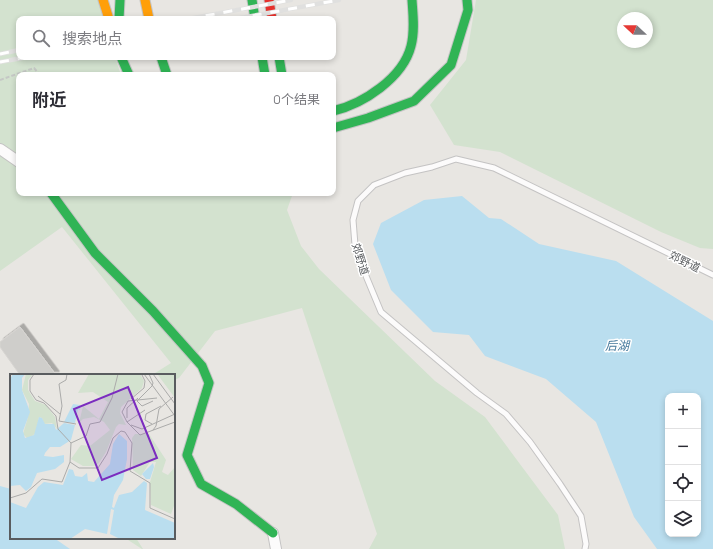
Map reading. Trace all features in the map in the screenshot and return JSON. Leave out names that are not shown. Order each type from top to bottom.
[{"type":"main road","points":[[103,0],[108,16]]},
{"type":"main road","points":[[119,16],[120,0]]},
{"type":"main road","points":[[145,0],[148,16]]},
{"type":"main road","points":[[252,0],[255,16]]},
{"type":"main road","points":[[269,0],[272,16]]},
{"type":"main road","points":[[336,111],[343,110],[369,96],[397,71],[409,52],[414,26],[412,0]]},
{"type":"main road","points":[[336,127],[368,118],[414,100],[451,65],[468,10],[467,0]]},
{"type":"main road","points":[[122,60],[128,72]]},
{"type":"main road","points":[[162,60],[167,72]]},
{"type":"main road","points":[[262,60],[264,72]]},
{"type":"main road","points":[[280,60],[282,72]]},
{"type":"main road","points":[[53,196],[95,253],[153,311],[202,366],[209,383],[187,455],[201,484],[236,504],[273,533]]},
{"type":"street","points":[[0,149],[16,160]]},
{"type":"street","points":[[273,533],[276,549]]},
{"type":"lane","name":"郊野道","points":[[585,549],[586,544],[581,516],[530,442],[506,414],[477,393],[381,312],[355,245],[353,220],[358,201],[374,185],[405,172],[432,167],[456,159],[494,168],[713,275]]},
{"type":"path","points":[[23,72],[34,68],[37,72]]},
{"type":"path","points":[[0,80],[16,74]]},
{"type":"green space","points":[[0,0],[98,0],[102,16],[16,16],[16,60],[116,60],[120,72],[16,72],[16,196],[292,196],[287,210],[301,246],[319,269],[435,381],[485,417],[558,515],[565,549],[369,549],[377,534],[302,308],[215,331],[179,378],[175,380],[175,374],[154,374],[171,363],[62,227],[0,271]]},
{"type":"green space","points":[[476,0],[713,0],[713,249],[700,248],[661,232],[500,152],[454,145],[430,105],[466,60]]},
{"type":"green space","points":[[127,539],[137,539],[142,549]]},
{"type":"water","name":"后湖","points":[[462,196],[489,218],[501,219],[539,244],[616,261],[713,321],[713,549],[657,549],[634,517],[596,422],[546,379],[485,356],[469,335],[433,332],[391,290],[373,244],[381,223],[424,200]]},
{"type":"water","points":[[0,486],[10,489],[10,539],[55,539],[70,549],[0,549]]},
{"type":"building","points":[[20,327],[55,374],[19,374],[0,347],[0,342]]},
{"type":"railway","points":[[204,16],[291,0]]},
{"type":"railway","points":[[251,16],[339,0]]},
{"type":"railway","points":[[0,54],[16,51]]},
{"type":"railway","points":[[0,62],[16,59]]},
{"type":"traffic: fast","points":[[119,16],[120,0]]},
{"type":"traffic: fast","points":[[252,0],[255,16]]},
{"type":"traffic: fast","points":[[336,110],[345,108],[369,96],[391,79],[400,69],[407,58],[413,35],[412,0]]},
{"type":"traffic: fast","points":[[336,127],[368,118],[414,101],[451,65],[468,10],[467,0]]},
{"type":"traffic: fast","points":[[122,60],[128,72]]},
{"type":"traffic: fast","points":[[162,60],[166,72]]},
{"type":"traffic: fast","points":[[262,60],[264,72]]},
{"type":"traffic: fast","points":[[280,60],[282,72]]},
{"type":"traffic: fast","points":[[53,196],[95,253],[153,311],[202,366],[209,383],[187,455],[201,484],[236,504],[273,533]]},
{"type":"traffic: slow","points":[[103,0],[108,16]]},
{"type":"traffic: slow","points":[[145,0],[148,16]]},
{"type":"traffic: jam","points":[[269,0],[272,16]]}]
